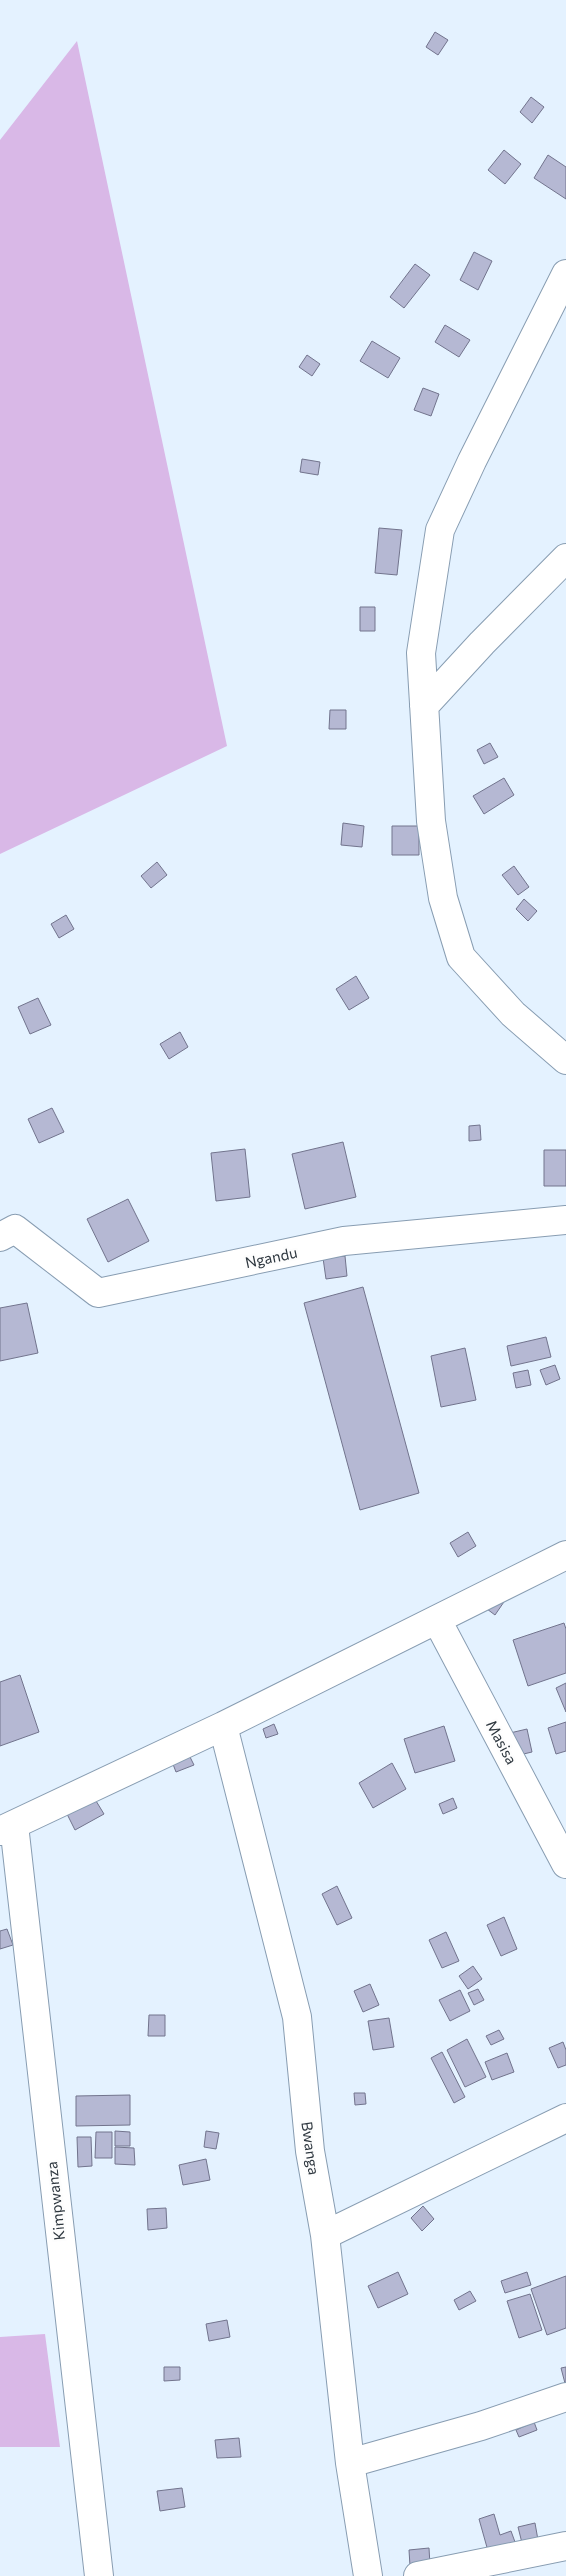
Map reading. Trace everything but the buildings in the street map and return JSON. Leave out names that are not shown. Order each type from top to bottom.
[{"type":"street","points":[[566,274],[472,461],[440,530],[421,653],[430,821],[443,898],[461,957],[513,1014],[566,1060]]},
{"type":"street","points":[[424,706],[482,642],[566,558]]},
{"type":"street","name":"Ngandu","points":[[0,1237],[15,1229],[98,1293],[344,1241],[566,1220]]},
{"type":"street","points":[[7,1828],[223,1726],[566,1555]]},
{"type":"street","name":"Masisa","points":[[437,1620],[566,1864]]},
{"type":"street","name":"Bwanga","points":[[223,1726],[297,2017],[310,2151],[325,2235],[350,2462],[368,2576]]},
{"type":"street","name":"Kimpwanza","points":[[7,1828],[99,2576]]},
{"type":"street","points":[[325,2235],[566,2118]]},
{"type":"street","points":[[350,2462],[481,2426],[566,2397]]},
{"type":"street","points":[[418,2576],[566,2546]]},
{"type":"shaded area","points":[[77,41],[227,746],[0,854],[0,140]]},
{"type":"shaded area","points":[[45,2334],[60,2447],[0,2447],[0,2337]]}]
